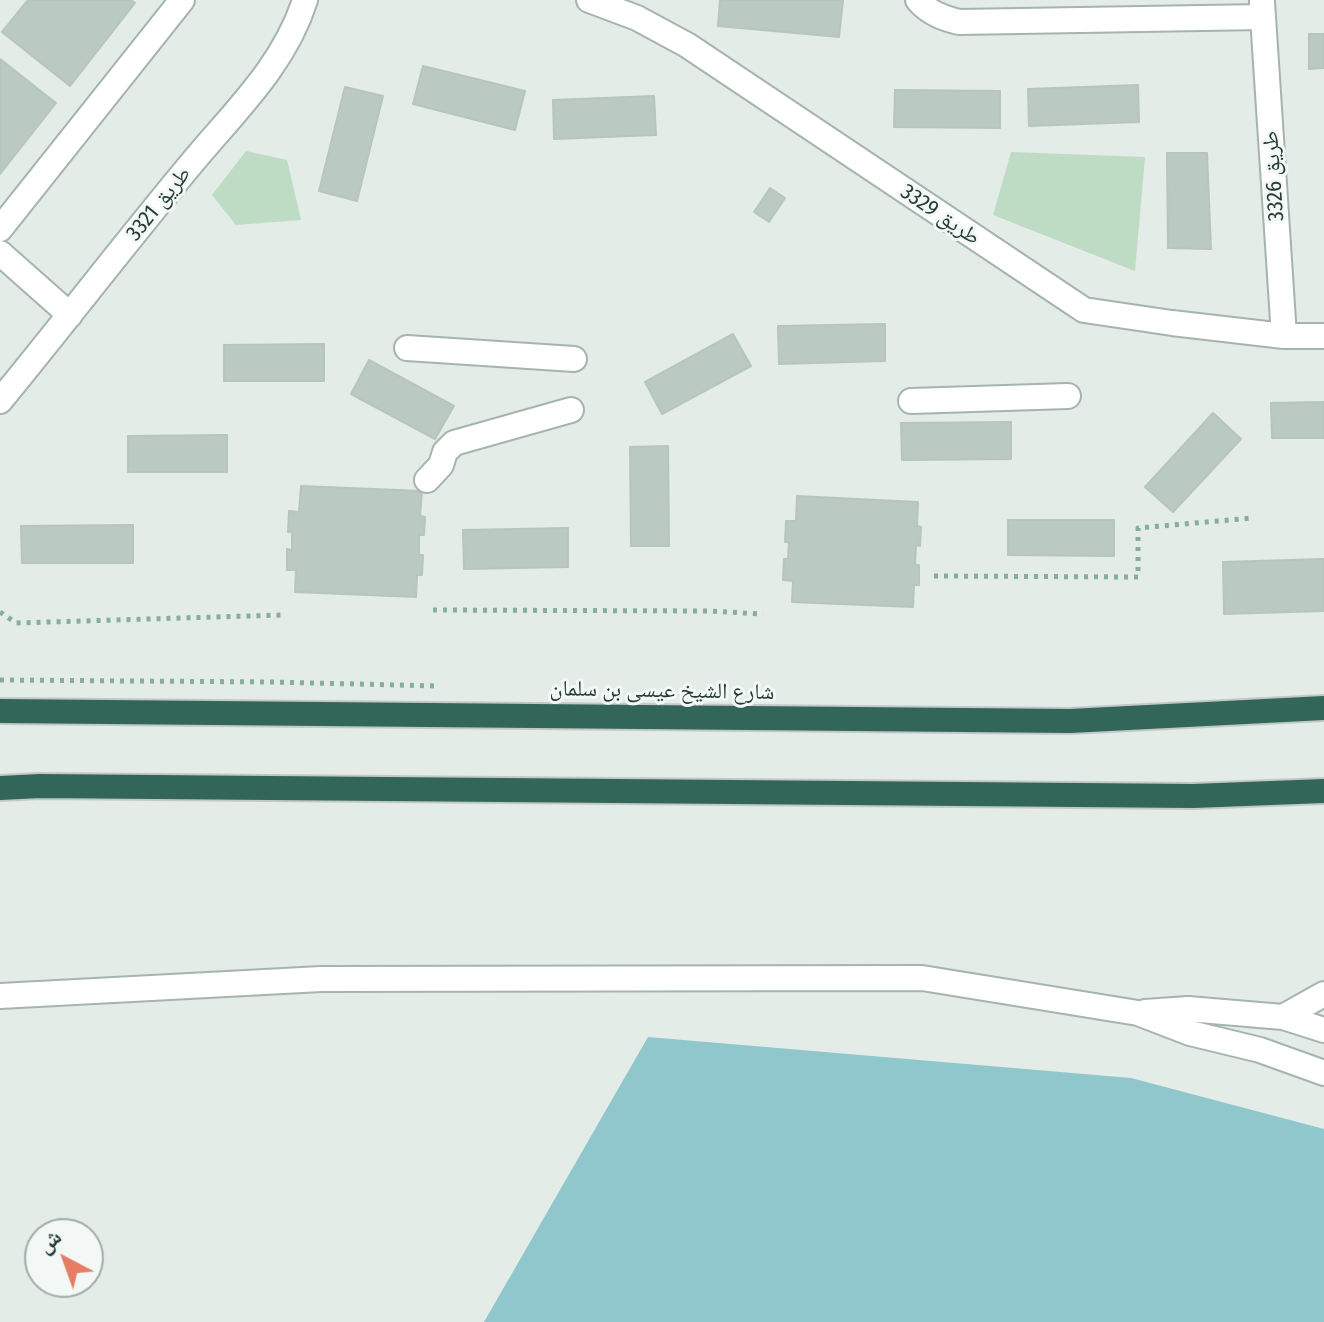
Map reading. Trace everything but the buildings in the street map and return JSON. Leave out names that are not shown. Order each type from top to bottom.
[{"type":"highway","name":"شارع الشيخ عيسى بن سلمان","points":[[0,711],[1070,721],[1324,708]]},
{"type":"highway","points":[[0,788],[1193,796],[1324,791]]},
{"type":"street","points":[[0,229],[182,0]]},
{"type":"street","points":[[302,8],[327,0]]},
{"type":"street","name":"طريق 3329","points":[[589,0],[637,18],[687,45],[1084,310],[1284,336],[1324,336]]},
{"type":"street","name":"طريق 3326","points":[[918,0],[941,17],[959,22],[1263,8],[1284,336]]},
{"type":"street","name":"طريق 3321","points":[[0,401],[191,163],[259,84],[289,40],[302,8]]},
{"type":"street","points":[[0,253],[70,315]]},
{"type":"street","points":[[407,348],[574,359]]},
{"type":"street","points":[[911,401],[1068,396]]},
{"type":"street","points":[[427,480],[441,465],[445,452],[454,443],[571,410]]},
{"type":"street","points":[[0,996],[321,979],[922,978],[1138,1013],[1190,1033],[1260,1050],[1324,1073]]},
{"type":"street","points":[[1283,1017],[1324,994]]},
{"type":"street","points":[[1138,1013],[1188,1009],[1283,1017],[1324,1030]]},
{"type":"path","points":[[934,576],[1138,577],[1138,528],[1252,518]]},
{"type":"path","points":[[433,610],[763,614]]},
{"type":"path","points":[[0,612],[16,623],[282,615]]},
{"type":"green space","points":[[246,151],[287,160],[301,220],[236,225],[212,195]]},
{"type":"green space","points":[[1011,152],[1145,157],[1135,271],[993,215]]},
{"type":"water","points":[[648,1037],[1131,1078],[1324,1129],[1324,1322],[484,1322]]}]
